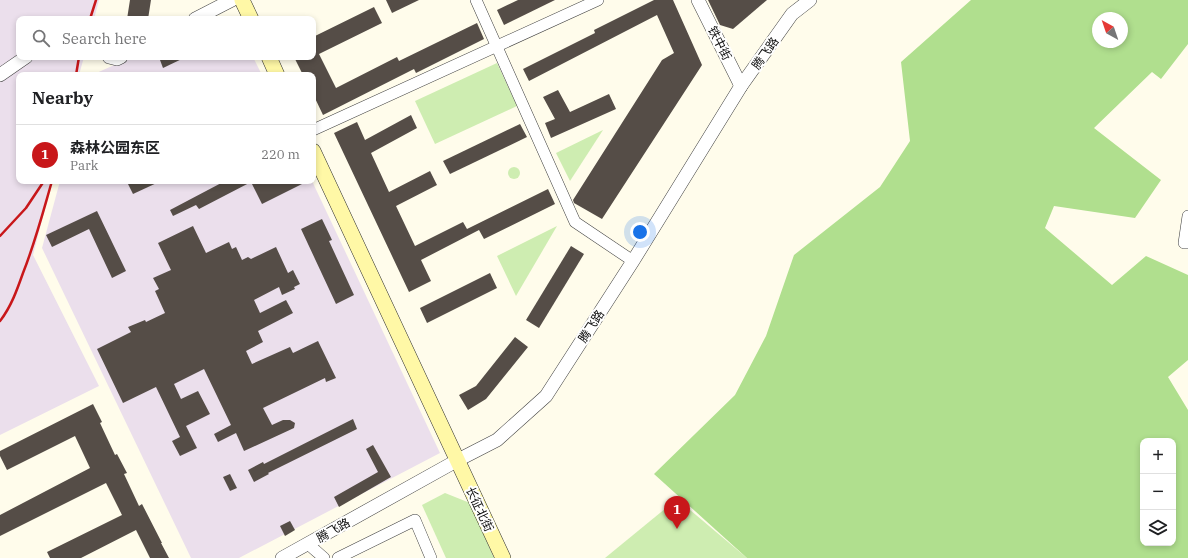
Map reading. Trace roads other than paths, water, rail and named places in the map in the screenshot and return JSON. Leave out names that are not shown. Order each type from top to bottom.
[{"type":"main road","points":[[242,0],[250,16]]},
{"type":"main road","points":[[270,60],[276,72]]},
{"type":"main road","name":"长征北街","points":[[316,157],[503,558]]},
{"type":"street","points":[[201,16],[232,0]]},
{"type":"street","points":[[476,0],[498,46],[575,222],[633,261]]},
{"type":"street","points":[[316,129],[598,0]]},
{"type":"street","name":"铁中街","points":[[698,0],[741,86]]},
{"type":"street","name":"腾飞路","points":[[282,558],[458,460],[497,440],[546,396],[633,261],[741,86],[792,14],[810,0]]},
{"type":"street","points":[[0,75],[22,60]]},
{"type":"street","points":[[1188,216],[1184,243],[1188,244]]},
{"type":"street","points":[[338,558],[415,520],[431,558]]},
{"type":"street","points":[[308,544],[324,558]]},
{"type":"railway","points":[[91,16],[96,0]]},
{"type":"railway","points":[[76,72],[78,60]]},
{"type":"railway","points":[[0,236],[26,208],[42,184]]},
{"type":"railway","points":[[0,321],[11,304],[27,262],[51,184]]},
{"type":"place","name":"森林公园东区","points":[[677,529]]}]
